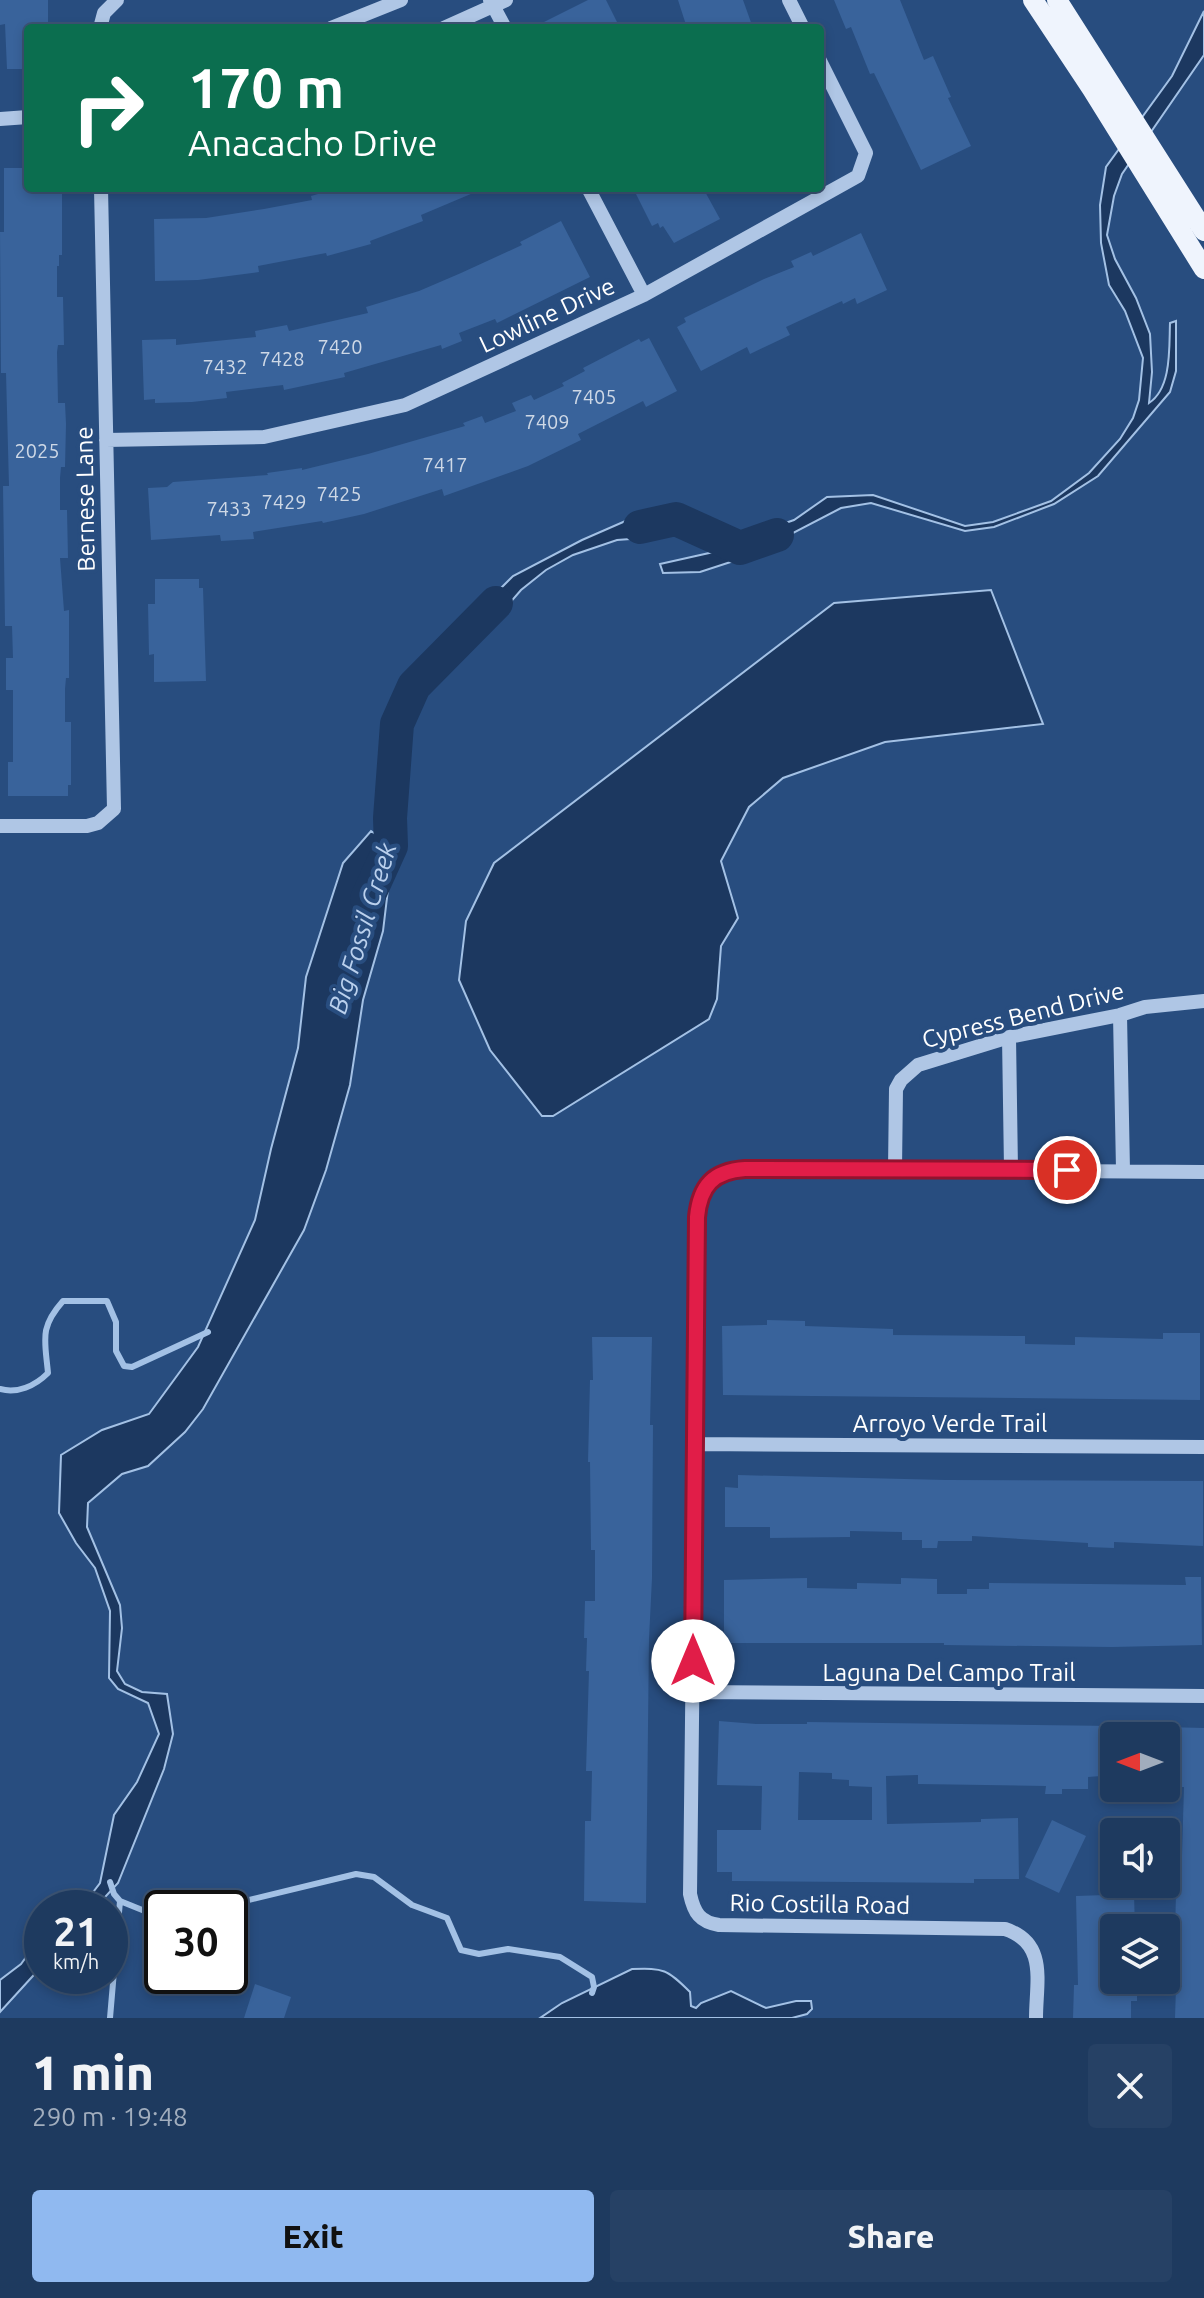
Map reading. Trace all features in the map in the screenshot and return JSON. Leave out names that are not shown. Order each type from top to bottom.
[{"type":"main road","points":[[1033,0],[1204,269]]},
{"type":"main road","points":[[1057,0],[1204,231]]},
{"type":"street","points":[[101,24],[104,13],[117,0]]},
{"type":"street","points":[[341,24],[401,0]]},
{"type":"street","points":[[789,0],[801,24]]},
{"type":"street","points":[[452,24],[497,2],[504,24]]},
{"type":"street","name":"Lowline Drive","points":[[106,440],[264,437],[405,405],[644,295],[858,176],[866,153],[824,69]]},
{"type":"street","points":[[0,119],[24,117]]},
{"type":"street","name":"Bernese Lane","points":[[0,826],[87,826],[98,823],[114,809],[101,192]]},
{"type":"street","points":[[590,192],[644,295]]},
{"type":"street","name":"Cypress Bend Drive","points":[[895,1169],[896,1089],[918,1065],[1009,1037],[1120,1015],[1145,1007],[1204,1001]]},
{"type":"street","points":[[1120,1015],[1123,1170]]},
{"type":"street","points":[[1009,1037],[1011,1169]]},
{"type":"street","points":[[895,1169],[1204,1172]]},
{"type":"street","name":"Rio Costilla Road","points":[[895,1169],[730,1170],[710,1179],[702,1191],[697,1217],[690,1894],[699,1917],[707,1923],[719,1925],[1005,1929],[1017,1933],[1033,1947],[1036,1959],[1036,2018]]},
{"type":"street","name":"Arroyo Verde Trail","points":[[695,1444],[1204,1447]]},
{"type":"street","name":"Laguna Del Campo Trail","points":[[693,1692],[1204,1696]]},
{"type":"water","points":[[1204,11],[1204,55],[1122,174],[1114,196],[1107,235],[1150,334],[1152,372],[1149,403],[1162,388],[1169,355],[1170,323],[1176,321],[1176,371],[1170,392],[1098,476],[1054,504],[994,527],[965,531],[871,503],[841,508],[749,556],[700,572],[663,573],[660,564],[727,549],[762,531],[794,520],[827,497],[873,495],[965,526],[993,522],[1051,501],[1089,473],[1120,439],[1133,418],[1139,400],[1143,358],[1125,311],[1109,285],[1101,243],[1100,205],[1106,167],[1172,76]]},
{"type":"water","points":[[678,509],[695,518],[658,537],[617,540],[573,555],[546,570],[521,590],[484,628],[464,637],[462,627],[513,576],[630,519]]},
{"type":"water","points":[[991,590],[1043,724],[885,742],[783,778],[749,807],[721,861],[738,918],[721,946],[717,999],[709,1019],[553,1116],[542,1116],[490,1050],[459,980],[466,921],[494,863],[834,603]]},
{"type":"water","points":[[371,831],[381,838],[389,881],[383,931],[363,1000],[350,1085],[326,1170],[304,1230],[203,1409],[185,1432],[148,1466],[122,1474],[88,1503],[87,1527],[120,1605],[122,1628],[117,1671],[125,1684],[142,1692],[167,1694],[173,1734],[164,1769],[118,1883],[112,1890],[95,1890],[100,1883],[114,1815],[137,1782],[159,1734],[148,1703],[118,1689],[109,1678],[110,1611],[95,1568],[59,1513],[61,1455],[102,1430],[149,1414],[198,1347],[255,1220],[298,1048],[306,977],[343,863]]},
{"type":"water","points":[[24,1960],[24,1986],[0,2012],[0,1980]]},
{"type":"water","points":[[632,1969],[651,1969],[670,1974],[690,1992],[691,2006],[696,2008],[731,1991],[766,2008],[811,2001],[812,2009],[807,2014],[792,2018],[540,2018],[562,2003]]},
{"type":"building","points":[[0,0],[48,0],[48,23],[24,24],[24,69],[7,69],[5,24],[0,25]]},
{"type":"building","points":[[588,0],[606,0],[618,24],[540,24]]},
{"type":"building","points":[[678,0],[743,0],[752,24],[686,24]]},
{"type":"building","points":[[834,0],[900,0],[924,60],[933,56],[951,97],[948,98],[971,146],[921,170],[874,73],[870,74],[851,27],[846,29]]},
{"type":"building","points":[[4,168],[24,168],[24,192],[62,192],[62,255],[59,255],[57,266],[57,297],[63,297],[64,345],[58,345],[57,352],[58,403],[65,403],[66,424],[60,510],[67,510],[68,558],[60,558],[64,611],[69,610],[69,678],[66,678],[65,689],[65,722],[71,722],[71,785],[68,785],[68,796],[8,796],[8,762],[13,762],[13,690],[6,690],[6,658],[13,658],[12,626],[5,626],[3,486],[9,486],[6,373],[1,373],[0,232],[4,232]]},
{"type":"building","points":[[325,192],[476,192],[421,215],[423,221],[370,241],[371,244],[327,256],[326,253],[258,266],[259,272],[198,280],[155,281],[154,219],[206,218],[312,200],[311,196]]},
{"type":"building","points":[[635,192],[705,192],[720,219],[674,243],[663,226],[660,228],[658,223],[652,226]]},
{"type":"building","points":[[561,221],[590,277],[497,323],[495,319],[459,333],[462,341],[442,349],[441,345],[344,373],[345,377],[284,390],[283,385],[226,392],[227,398],[192,402],[155,403],[155,399],[144,400],[142,340],[176,339],[176,345],[256,337],[255,331],[287,325],[289,331],[368,313],[366,307],[419,291],[461,273],[522,245],[520,242]]},
{"type":"building","points":[[861,233],[887,290],[857,304],[855,298],[843,304],[842,301],[786,327],[790,335],[750,354],[747,347],[701,371],[677,327],[686,322],[684,318],[794,267],[791,261],[811,252],[813,256]]},
{"type":"building","points":[[649,338],[677,391],[646,407],[643,401],[578,434],[581,440],[528,466],[444,496],[442,489],[364,514],[253,532],[254,539],[221,541],[220,535],[151,540],[148,488],[167,487],[173,482],[302,470],[465,426],[463,423],[482,416],[485,423],[516,411],[512,403],[531,395],[534,400],[564,386],[562,383],[585,371],[583,368],[639,339],[641,342]]},
{"type":"building","points":[[155,579],[199,579],[199,588],[203,588],[206,681],[154,682],[154,654],[149,655],[148,604],[155,604]]},
{"type":"building","points":[[767,1320],[805,1321],[805,1326],[893,1329],[893,1335],[1025,1336],[1025,1344],[1075,1345],[1075,1337],[1163,1339],[1163,1333],[1200,1333],[1200,1400],[723,1395],[722,1326],[767,1325]]},
{"type":"building","points":[[592,1337],[652,1337],[652,1578],[646,1903],[584,1901],[585,1821],[591,1821],[592,1771],[586,1771],[589,1671],[586,1671],[587,1638],[584,1638],[585,1601],[595,1601],[595,1550],[591,1550],[588,1462]]},
{"type":"building","points":[[738,1475],[1203,1481],[1203,1546],[1114,1542],[1114,1548],[1088,1547],[1088,1543],[972,1536],[972,1541],[938,1541],[937,1548],[922,1548],[922,1540],[902,1540],[902,1532],[850,1531],[850,1537],[770,1538],[770,1527],[725,1527],[725,1487],[738,1488]]},
{"type":"building","points":[[1185,1577],[1201,1577],[1202,1645],[724,1643],[724,1580],[807,1578],[807,1588],[857,1589],[857,1583],[901,1584],[901,1578],[937,1579],[937,1594],[967,1594],[967,1589],[989,1589],[989,1583],[1186,1585]]},
{"type":"building","points":[[719,1721],[756,1724],[1100,1726],[1100,1776],[1088,1777],[1088,1789],[1062,1789],[1062,1794],[1045,1794],[1046,1786],[918,1784],[918,1775],[886,1776],[887,1824],[1018,1818],[1019,1879],[974,1879],[974,1883],[732,1881],[732,1872],[717,1872],[717,1830],[761,1830],[762,1786],[717,1785]],"holes":[[[799,1772],[832,1773],[832,1779],[849,1780],[849,1786],[872,1787],[872,1820],[798,1820]]]},
{"type":"building","points":[[1180,1727],[1204,1728],[1204,2018],[1175,2018],[1176,1994],[1180,1994],[1182,1987],[1180,1914],[1176,1914],[1176,1898],[1180,1898],[1182,1855],[1184,1787],[1180,1787]]},
{"type":"building","points":[[1052,1820],[1086,1836],[1059,1893],[1025,1877]]},
{"type":"building","points":[[1076,1896],[1134,1898],[1135,1914],[1100,1914],[1100,1994],[1137,1994],[1137,2001],[1131,2001],[1131,2018],[1073,2018],[1074,1985],[1078,1985]]},
{"type":"building","points":[[255,1984],[291,1997],[284,2018],[244,2018]]},
{"type":"waterway","name":"Big Fossil Creek","points":[[640,527],[676,519],[740,548],[777,535]]},
{"type":"waterway","name":"Big Fossil Creek","points":[[367,899],[391,846],[397,724],[414,686],[496,603]]},
{"type":"waterway","points":[[0,1389],[26,1388],[48,1373],[45,1335],[50,1319],[63,1301],[107,1301],[116,1322],[116,1351],[124,1366],[132,1367],[208,1332]]},
{"type":"waterway","points":[[248,1900],[356,1874],[374,1877],[412,1905],[447,1918],[461,1950],[479,1954],[508,1949],[560,1957],[592,1977],[592,1993]]},
{"type":"waterway","points":[[110,1882],[120,1901],[110,2018]]},
{"type":"waterway","points":[[128,1904],[144,1911]]},
{"type":"route","points":[[693,1661],[697,1217],[702,1191],[710,1179],[730,1170],[745,1169],[1067,1170]]}]
